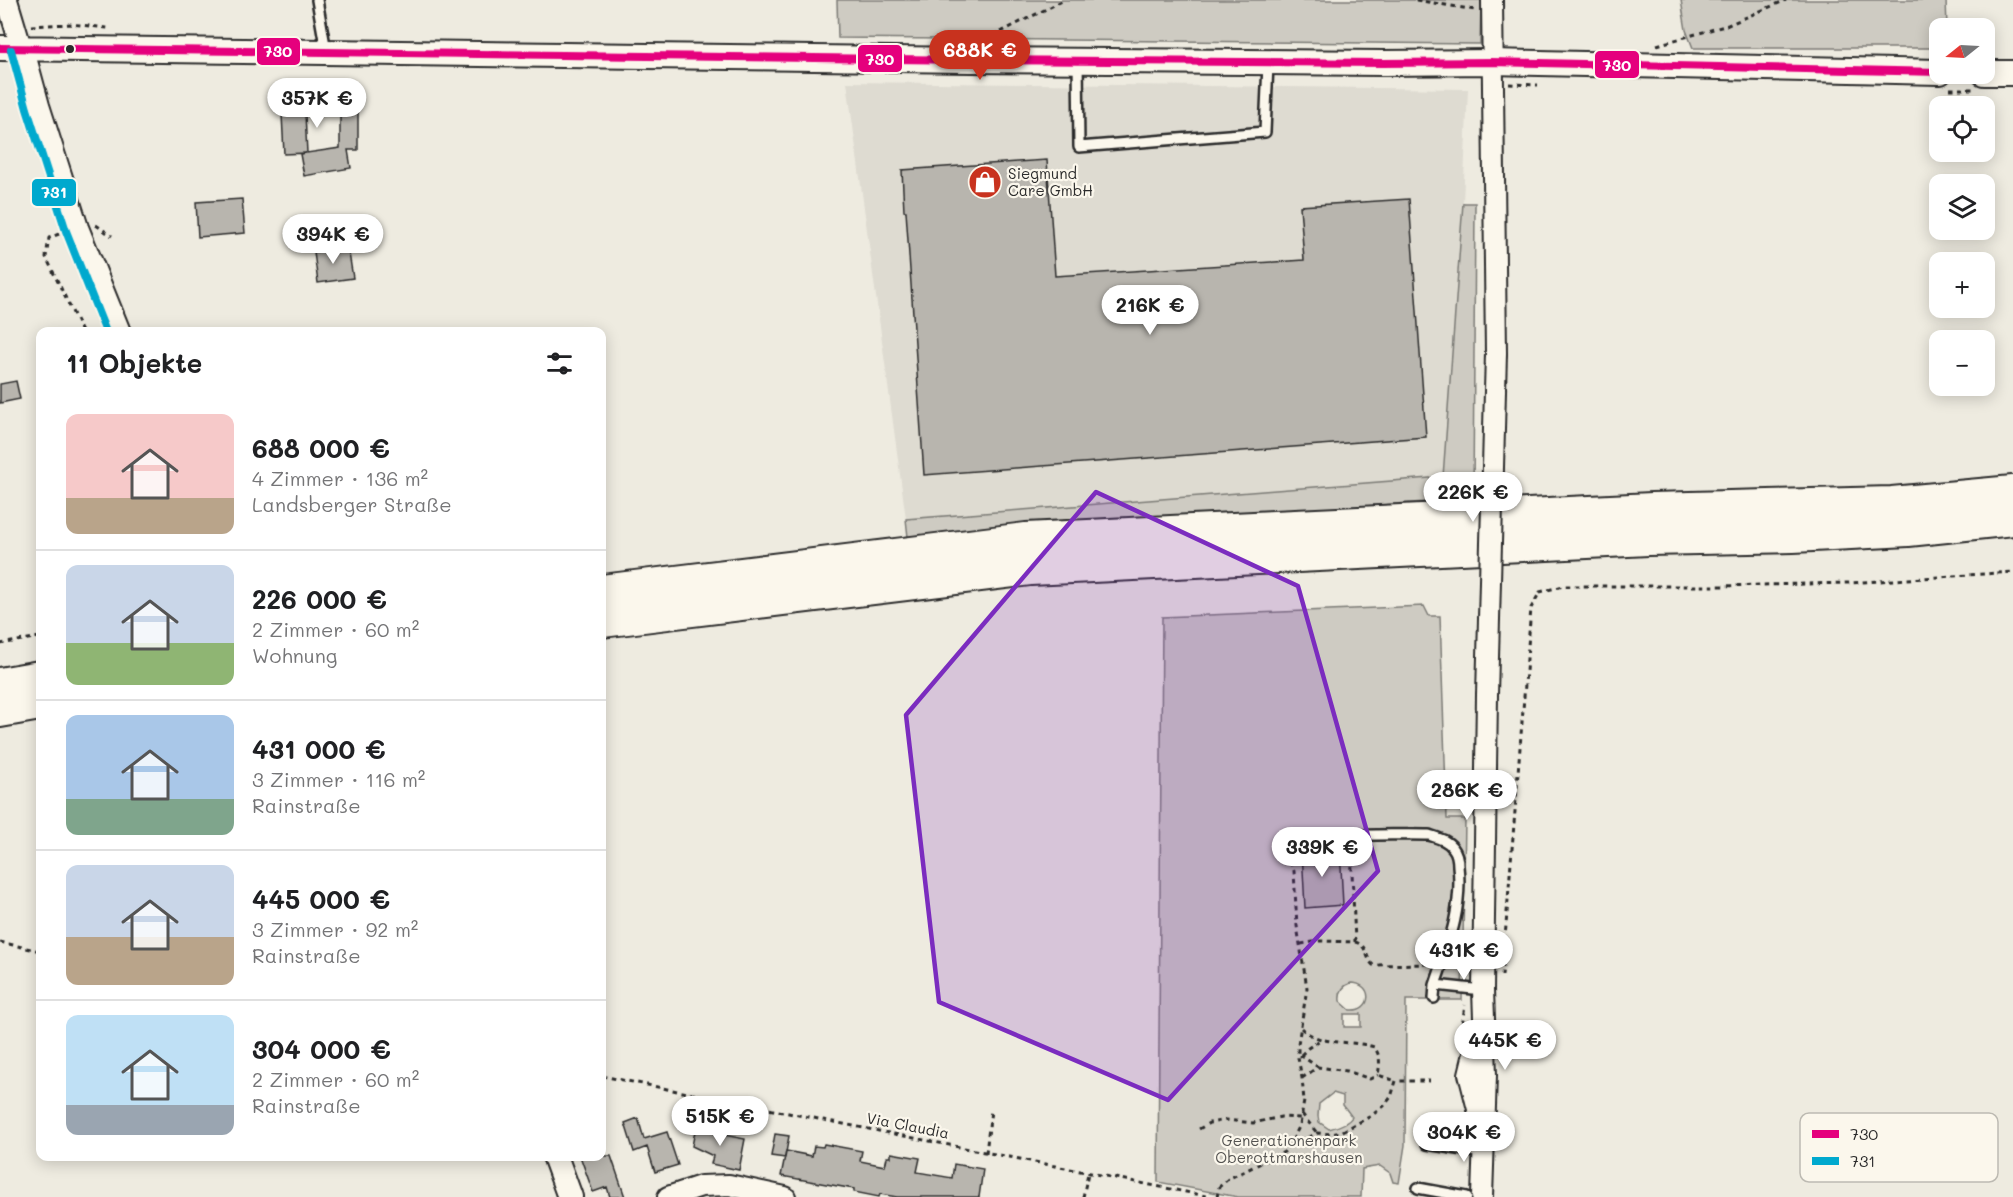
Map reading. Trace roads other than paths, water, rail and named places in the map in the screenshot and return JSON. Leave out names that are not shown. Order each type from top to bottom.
[{"type":"highway","points":[[606,591],[1026,539],[1652,509],[1892,503],[2013,492]]},
{"type":"highway","points":[[606,621],[1030,569],[1636,540],[1793,536],[1908,530],[2013,519]]},
{"type":"highway","points":[[0,684],[36,678]]},
{"type":"highway","points":[[0,711],[36,705]]},
{"type":"street","points":[[7,0],[11,47],[37,106],[76,228],[116,327]]},
{"type":"street","points":[[1482,1197],[1486,1075],[1483,990],[1487,695],[1496,353],[1492,6]]},
{"type":"street","points":[[11,47],[972,60],[1492,62],[1929,72]]},
{"type":"street","points":[[1995,73],[2013,73]]},
{"type":"street","points":[[557,1161],[570,1197]]},
{"type":"street","points":[[668,1197],[701,1186],[785,1197]]},
{"type":"lane","points":[[317,0],[326,51]]},
{"type":"lane","points":[[1078,60],[1079,147],[1265,132],[1268,62]]},
{"type":"lane","points":[[1280,851],[1295,843],[1320,839],[1429,834],[1443,840],[1454,849],[1460,879],[1459,906],[1434,998]]},
{"type":"lane","points":[[1436,985],[1483,990]]},
{"type":"lane","points":[[1427,1144],[1483,1153]]},
{"type":"lane","points":[[1418,1188],[1467,1197]]},
{"type":"place","name":"Siegmund Care GmbH","points":[[985,182]]},
{"type":"park label","name":"Generationenpark Oberottmarshausen","points":[[1289,1148]]}]
